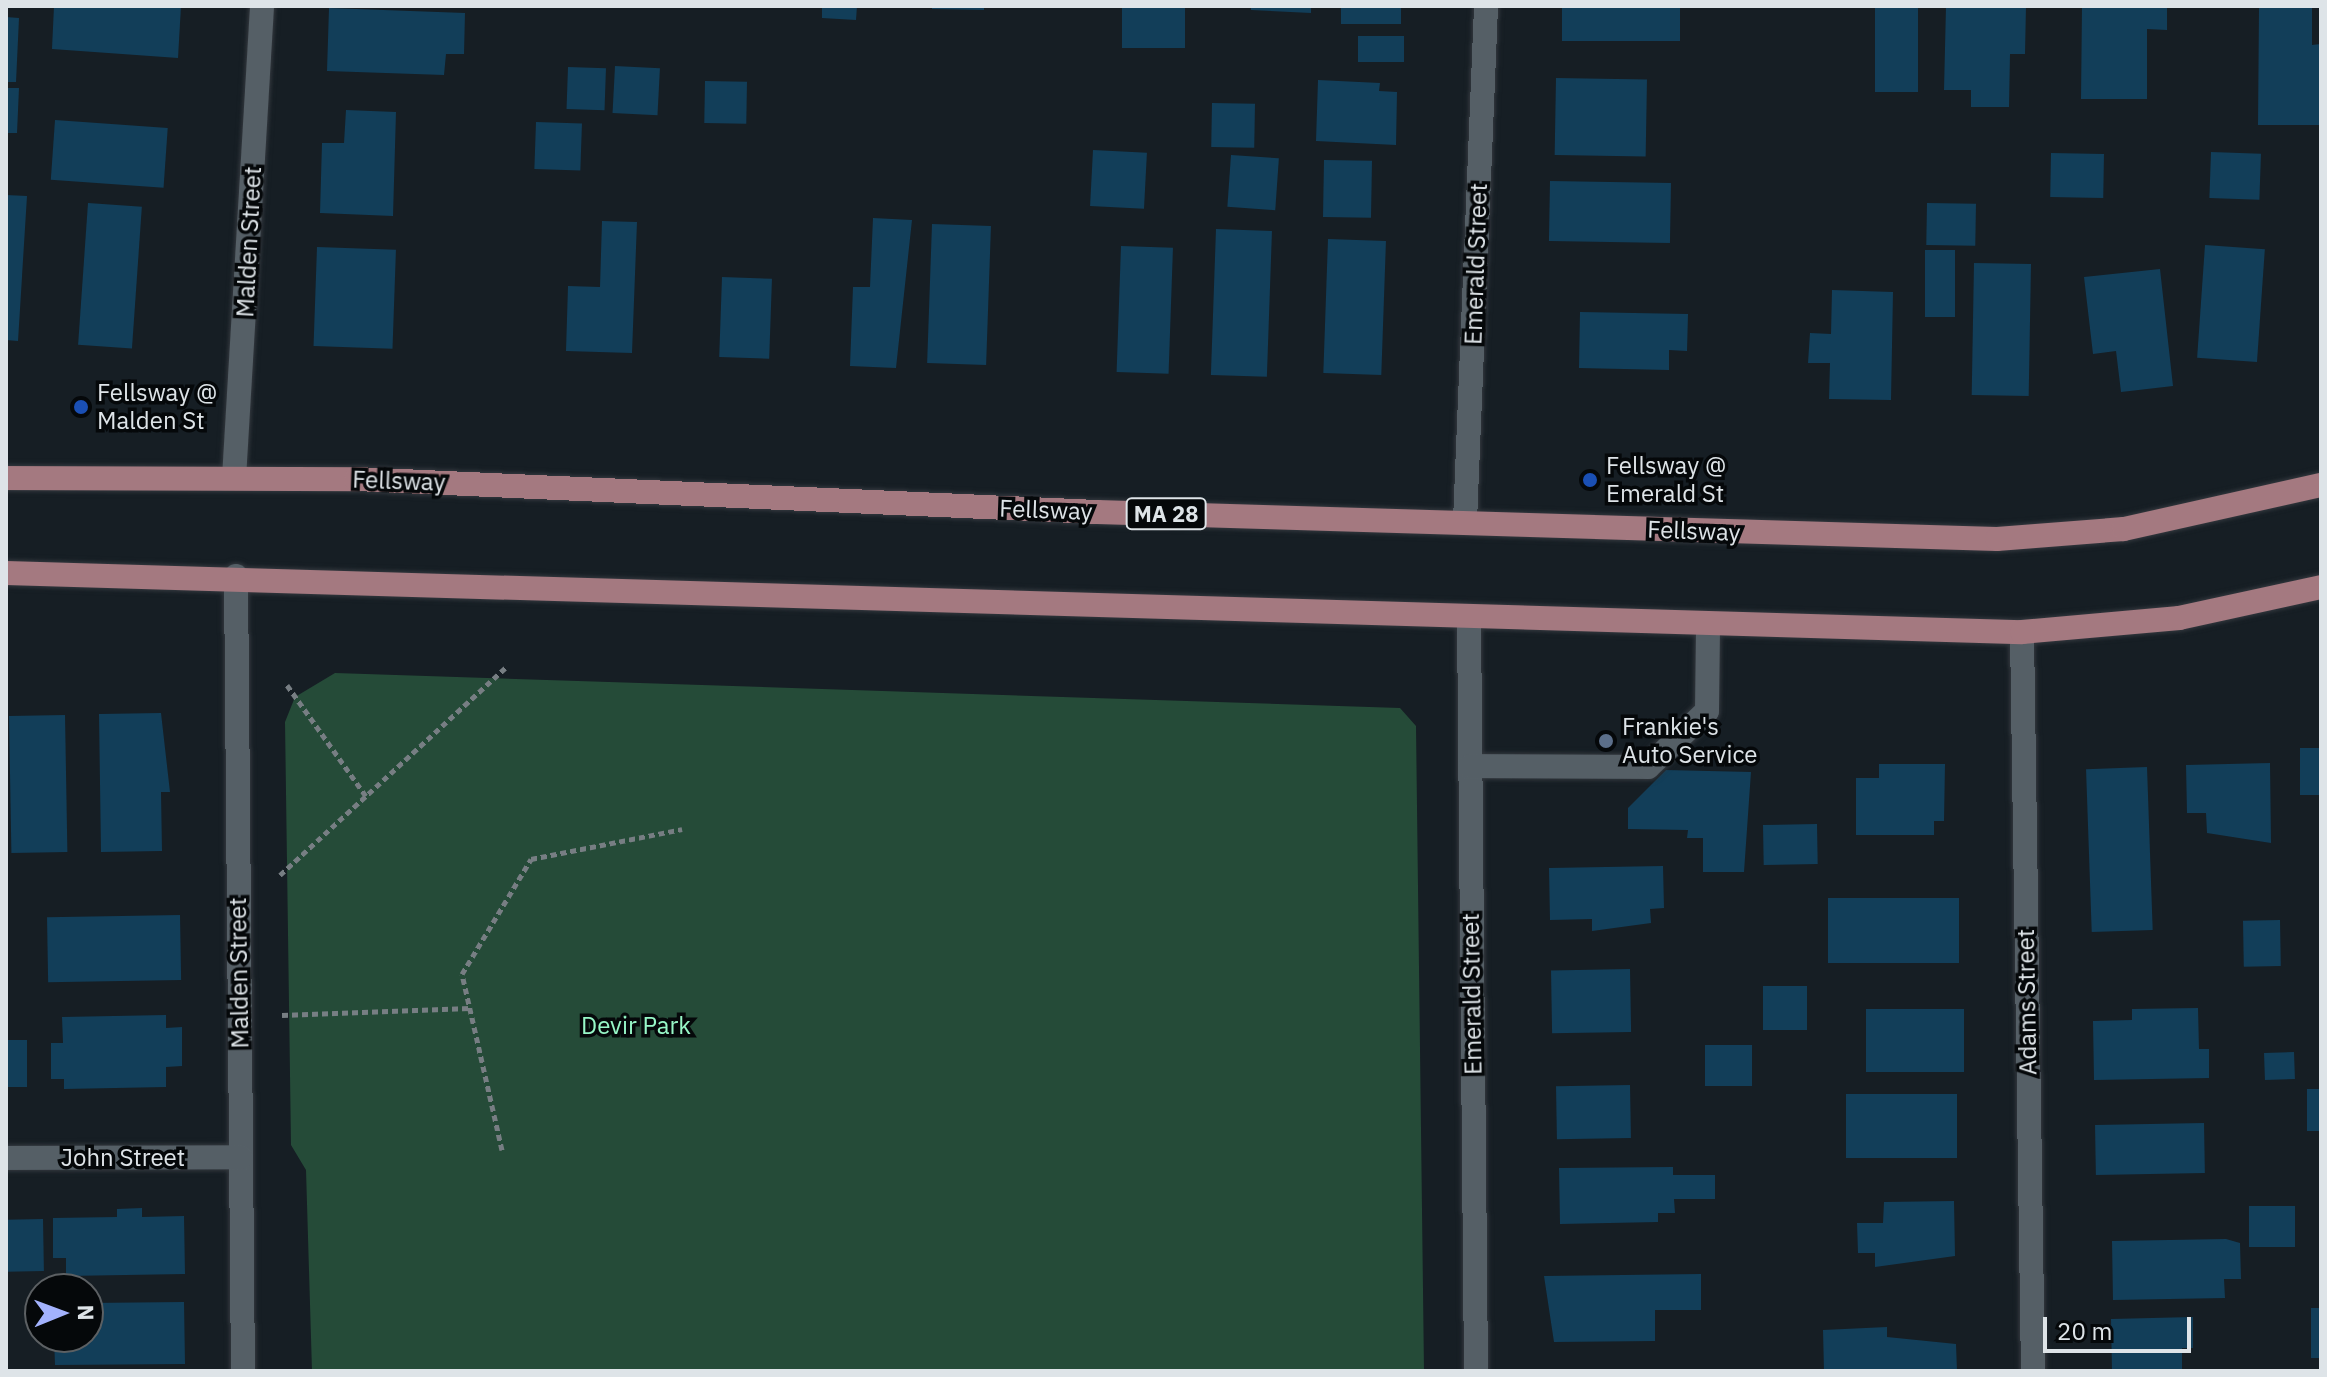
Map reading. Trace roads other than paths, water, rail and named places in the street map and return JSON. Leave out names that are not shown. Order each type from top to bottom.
[{"type":"main road","name":"Fellsway","points":[[6,478],[234,478],[1465,521],[2044,537],[2200,516],[2321,485]]},
{"type":"main road","points":[[6,573],[236,576],[1708,625],[2022,632],[2179,618],[2321,587]]},
{"type":"street","name":"Malden Street","points":[[234,478],[262,6]]},
{"type":"street","name":"Emerald Street","points":[[1465,521],[1486,6]]},
{"type":"street","name":"Malden Street","points":[[236,576],[243,1371]]},
{"type":"street","name":"Emerald Street","points":[[1469,617],[1476,1371]]},
{"type":"street","points":[[1470,766],[1648,767],[1707,711],[1708,625]]},
{"type":"street","name":"Adams Street","points":[[2022,632],[2033,1371]]},
{"type":"street","name":"John Street","points":[[6,1158],[241,1157]]},
{"type":"place","name":"Fellsway @ Malden St","points":[[81,407]]},
{"type":"place","name":"Fellsway @ Emerald St","points":[[1590,480]]},
{"type":"place","name":"Frankie's Auto Service","points":[[1606,741]]},
{"type":"park label","name":"Devir Park","points":[[636,1026]]}]
